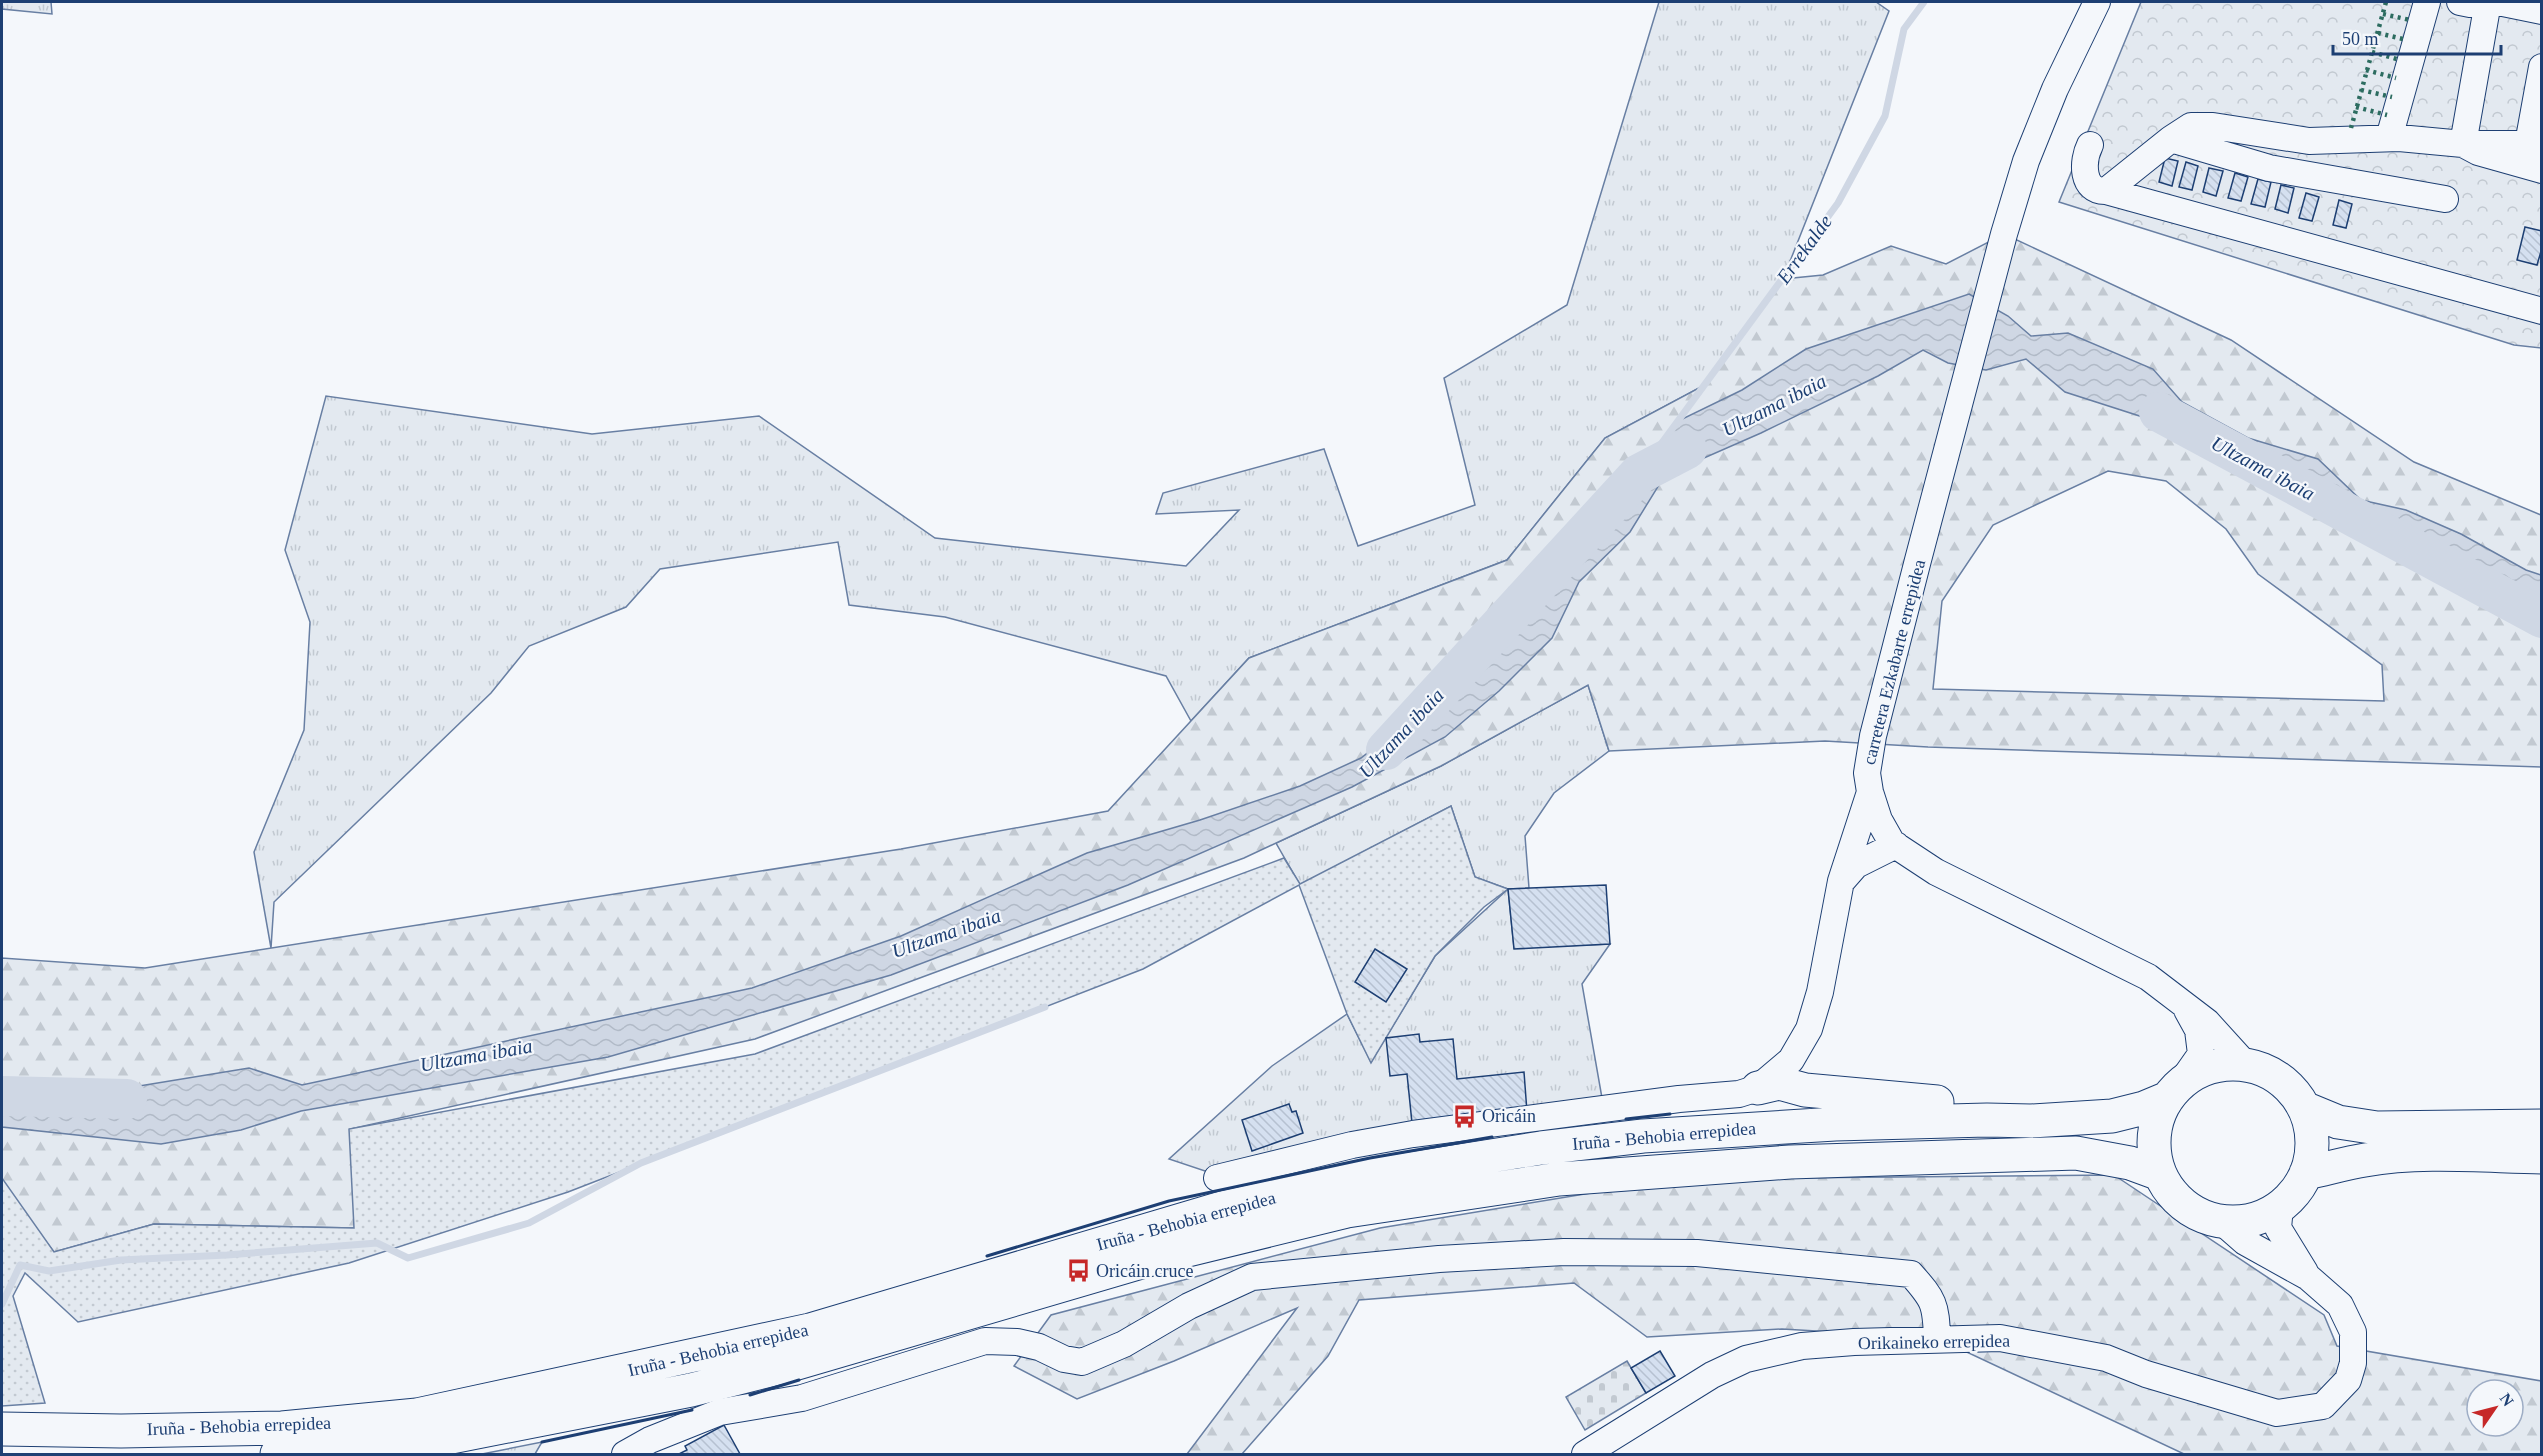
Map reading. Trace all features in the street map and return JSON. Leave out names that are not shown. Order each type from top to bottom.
[{"type":"highway","points":[[2218,1065],[2246,1065],[2258,1068],[2280,1080],[2298,1097],[2310,1124],[2311,1157],[2306,1173],[2295,1192],[2280,1207],[2262,1217],[2241,1222],[2221,1221],[2196,1213],[2184,1205],[2167,1186],[2160,1174],[2156,1159],[2155,1127],[2174,1091],[2192,1075],[2218,1065]]},
{"type":"highway","points":[[1758,1088],[1779,1083],[1805,1090],[1964,1104],[1987,1120]]},
{"type":"highway","name":"Iruña - Behobia errepidea","points":[[2,1429],[121,1431],[282,1428],[417,1415],[810,1330],[1225,1207],[1365,1176],[1541,1148],[1643,1136],[1790,1126],[1987,1120],[2031,1121],[2112,1116],[2144,1108],[2174,1091]]},
{"type":"highway","points":[[2304,1108],[2338,1122],[2377,1128],[2541,1126]]},
{"type":"highway","name":"Iruña - Behobia errepidea","points":[[277,1455],[421,1443],[691,1390],[794,1364],[1166,1255],[1347,1212],[1559,1179],[1790,1162],[2076,1153],[2130,1163],[2160,1174]]},
{"type":"highway","points":[[2306,1173],[2366,1160],[2392,1157],[2432,1155],[2541,1157]]},
{"type":"street","name":"carretera Ezkabarte errepidea","points":[[2097,2],[2055,89],[2030,151],[2004,234],[1873,736],[1867,773],[1879,820],[1892,843],[1935,872],[2148,977],[2207,1022],[2246,1065]]},
{"type":"street","points":[[2389,138],[2427,2]]},
{"type":"street","points":[[2460,2],[2469,4],[2480,2]]},
{"type":"street","points":[[2463,144],[2488,2]]},
{"type":"street","points":[[2498,2],[2541,11]]},
{"type":"street","points":[[2106,191],[2171,139],[2191,126],[2213,126],[2309,141],[2389,138],[2463,144],[2534,145],[2541,67]]},
{"type":"street","points":[[2171,139],[2269,168],[2445,199]]},
{"type":"street","points":[[2463,144],[2478,152],[2541,170]]},
{"type":"street","points":[[2090,145],[2085,156],[2084,167],[2092,187],[2098,191],[2106,191],[2541,311]]},
{"type":"street","points":[[1217,1178],[1352,1145],[1413,1134],[1679,1100],[1730,1096],[1758,1088],[1791,1060],[1809,1029],[1820,992],[1841,881],[1870,792]]},
{"type":"street","points":[[1841,881],[1856,865],[1896,845]]},
{"type":"street","name":"carretera Ezkabarte errepidea","points":[[2174,1091],[2201,1054],[2198,1030],[2184,1004]]},
{"type":"street","name":"Orikaineko errepidea","points":[[2280,1207],[2278,1228],[2308,1277]]},
{"type":"street","name":"Orikaineko errepidea","points":[[1586,1455],[1712,1375],[1746,1359],[1802,1346],[1937,1338],[2000,1338],[2054,1346],[2106,1358],[2146,1374],[2277,1413],[2323,1406],[2348,1380],[2354,1363],[2353,1332],[2340,1305],[2308,1277],[2245,1242],[2221,1221]]},
{"type":"street","points":[[625,1455],[650,1440],[720,1412],[802,1398],[985,1341],[1017,1342],[1039,1347],[1064,1359],[1082,1362],[1124,1344],[1189,1306],[1252,1278],[1439,1259],[1564,1252],[1697,1253],[1911,1274],[1930,1296],[1936,1310],[1937,1338]]},
{"type":"green space","points":[[2,2],[51,2],[52,14],[2,9]]},
{"type":"green space","points":[[1659,2],[1876,2],[1889,11],[1783,279],[1701,387],[1605,438],[1507,560],[1249,658],[1191,721],[1166,676],[945,617],[849,605],[838,542],[660,569],[626,607],[529,646],[491,693],[274,902],[271,948],[254,852],[304,730],[310,622],[285,550],[326,396],[592,434],[759,416],[935,538],[1186,566],[1239,510],[1156,514],[1163,493],[1324,449],[1358,546],[1475,505],[1444,378],[1567,305]]},
{"type":"green space","points":[[2141,2],[2541,2],[2541,348],[2514,345],[2059,202]]},
{"type":"green space","points":[[2004,234],[2231,340],[2414,462],[2541,515],[2541,767],[1928,747],[1825,741],[1609,751],[1588,685],[1441,766],[1244,858],[755,1039],[350,1129],[355,1228],[154,1224],[54,1252],[2,1185],[2,958],[145,968],[901,849],[1108,811],[1249,658],[1507,560],[1605,438],[1701,387],[1783,279],[1823,275],[1891,246],[1946,264]],"holes":[[[2108,471],[2166,481],[2226,529],[2258,574],[2382,665],[2384,701],[1933,689],[1942,601],[1993,525]]]},
{"type":"green space","points":[[1588,685],[1609,751],[1554,793],[1525,836],[1529,888],[1508,889],[1475,877],[1451,806],[1300,885],[1276,843],[1441,766]]},
{"type":"green space","points":[[1451,806],[1475,877],[1508,889],[1484,907],[1435,956],[1371,1063],[1347,1014],[1299,885],[1143,969],[568,1192],[349,1263],[78,1322],[25,1273],[13,1296],[45,1403],[2,1406],[2,1178],[54,1252],[154,1224],[354,1228],[349,1129],[755,1054],[1284,858],[1300,884]]},
{"type":"green space","points":[[1508,889],[1514,948],[1610,944],[1582,984],[1602,1098],[1208,1172],[1169,1159],[1272,1066],[1347,1014],[1371,1062],[1435,956]]},
{"type":"green space","points":[[2114,1175],[2324,1315],[2337,1346],[2524,1378],[2465,1378],[2465,1438],[2525,1438],[2525,1378],[2541,1381],[2541,1454],[2184,1454],[1937,1338],[1782,1329],[1647,1337],[1574,1283],[1359,1300],[1328,1356],[1242,1454],[1187,1454],[1297,1308],[1174,1361],[1077,1399],[1014,1366],[1051,1315],[1380,1228],[1609,1190],[1784,1178]]},
{"type":"green space","points":[[1627,1361],[1646,1393],[1585,1430],[1566,1397]]},
{"type":"green space","points":[[542,1442],[535,1454],[482,1454]]},
{"type":"water","points":[[1969,294],[2008,316],[2031,336],[2068,333],[2153,369],[2182,402],[2248,438],[2318,459],[2361,500],[2406,510],[2461,534],[2526,570],[2541,575],[2541,629],[2412,549],[2208,438],[2065,392],[2026,359],[1986,370],[1948,363],[1923,350],[1878,376],[1761,433],[1665,475],[1630,532],[1579,582],[1552,638],[1499,691],[1445,737],[1352,787],[1128,885],[891,975],[608,1057],[301,1111],[241,1130],[161,1144],[2,1127],[2,1102],[72,1097],[249,1068],[302,1085],[752,988],[901,936],[1087,853],[1200,820],[1300,786],[1361,758],[1424,708],[1639,474],[1676,422],[1742,390],[1806,349]]},
{"type":"building","points":[[2165,158],[2178,161],[2172,186],[2159,182]]},
{"type":"building","points":[[2186,162],[2198,166],[2192,190],[2179,187]]},
{"type":"building","points":[[2209,168],[2223,171],[2216,196],[2203,192]]},
{"type":"building","points":[[2235,173],[2248,177],[2241,201],[2228,198]]},
{"type":"building","points":[[2258,179],[2271,182],[2265,207],[2251,204]]},
{"type":"building","points":[[2281,185],[2294,188],[2288,213],[2275,209]]},
{"type":"building","points":[[2306,193],[2319,197],[2312,221],[2299,218]]},
{"type":"building","points":[[2339,200],[2352,204],[2346,228],[2333,225]]},
{"type":"building","points":[[2525,227],[2542,231],[2542,248],[2537,265],[2517,260]]},
{"type":"building","points":[[1606,885],[1610,944],[1514,949],[1508,889]]},
{"type":"building","points":[[1375,949],[1407,969],[1386,1002],[1355,982]]},
{"type":"building","points":[[1419,1034],[1420,1042],[1453,1039],[1457,1079],[1524,1072],[1527,1112],[1412,1123],[1407,1074],[1390,1076],[1386,1038]]},
{"type":"building","points":[[1289,1104],[1292,1112],[1296,1111],[1303,1133],[1252,1151],[1242,1120]]},
{"type":"building","points":[[1660,1351],[1675,1376],[1646,1393],[1631,1368]]},
{"type":"building","points":[[724,1425],[740,1454],[679,1454],[687,1450],[685,1446]]},
{"type":"waterway","name":"Errekalde","points":[[1639,474],[1838,203],[1885,116],[1904,29],[1924,2]]},
{"type":"waterway","name":"Ultzama ibaia","points":[[2159,412],[2542,618]]},
{"type":"waterway","name":"Ultzama ibaia","points":[[1386,750],[1639,474],[1687,449]]},
{"type":"waterway","points":[[2,1304],[20,1265],[49,1271],[121,1260],[227,1255],[377,1243],[408,1258],[529,1223],[641,1163],[1045,1007]]},
{"type":"waterway","name":"Ultzama ibaia","points":[[2,1096],[127,1099]]},
{"type":"hedge","points":[[2351,128],[2386,2]]},
{"type":"hedge","points":[[2383,14],[2410,20]]},
{"type":"hedge","points":[[2378,33],[2407,40]]},
{"type":"hedge","points":[[2372,52],[2400,60]]},
{"type":"hedge","points":[[2366,70],[2396,78]]},
{"type":"hedge","points":[[2361,90],[2392,97]]},
{"type":"hedge","points":[[2356,107],[2387,115]]},
{"type":"wall","points":[[1626,1119],[1670,1114]]},
{"type":"wall","points":[[987,1256],[1169,1201],[1370,1158],[1492,1137]]},
{"type":"wall","points":[[750,1395],[799,1380]]},
{"type":"wall","points":[[542,1442],[692,1410]]},
{"type":"place","name":"Oricáin","points":[[1464,1116]]},
{"type":"place","name":"Oricáin cruce","points":[[1078,1271]]}]
